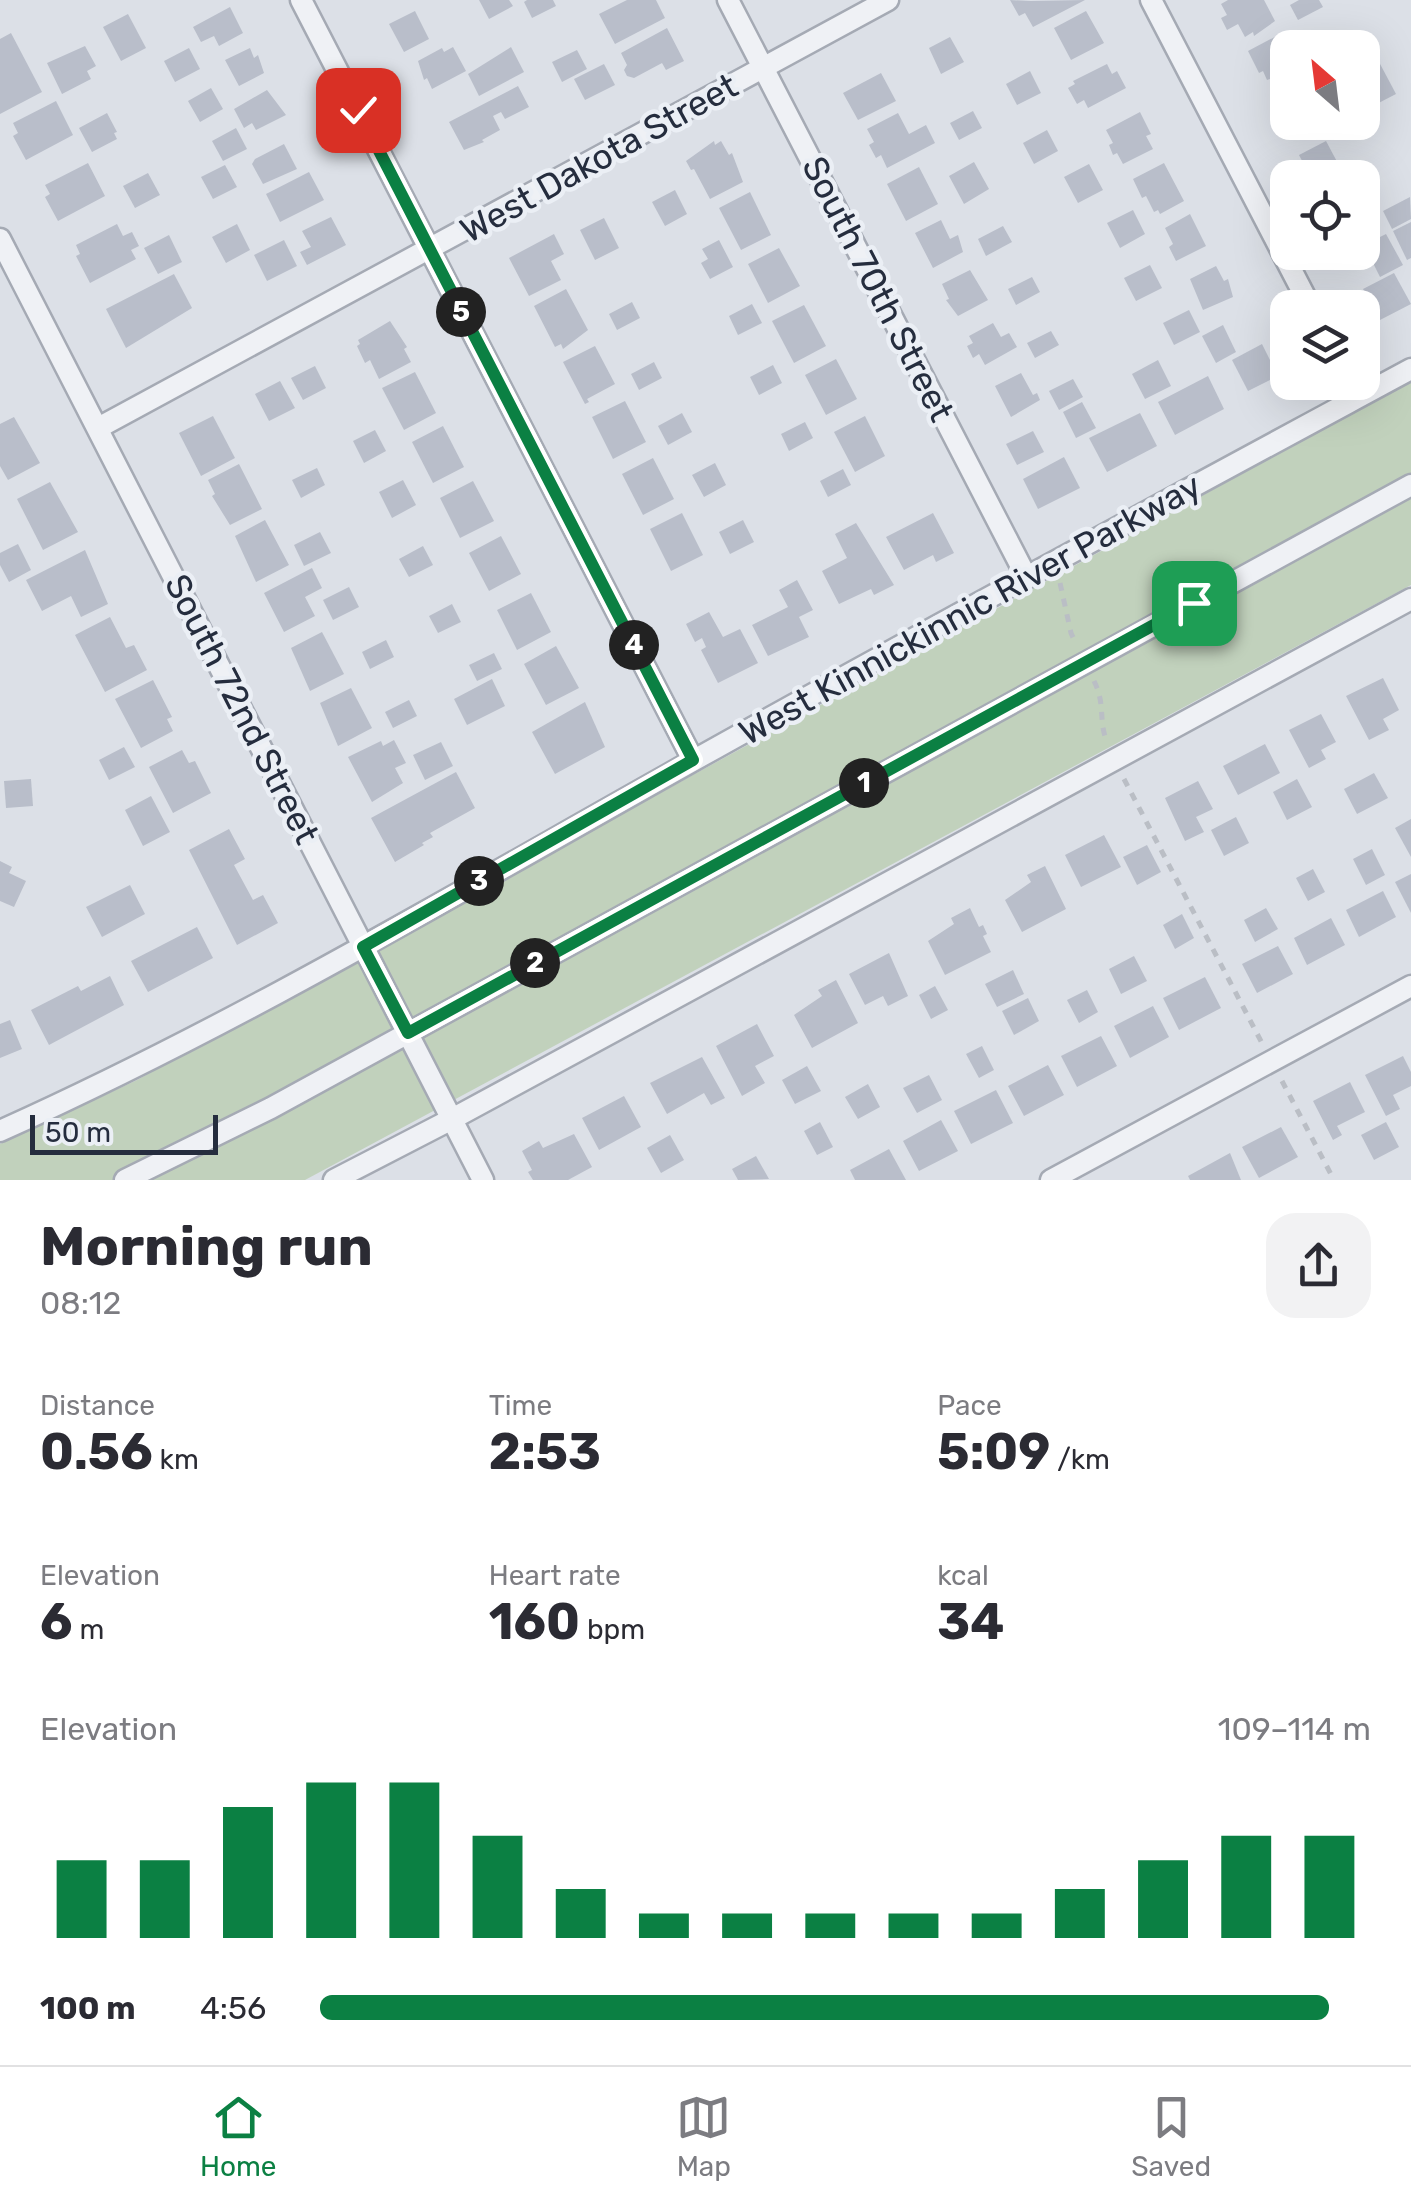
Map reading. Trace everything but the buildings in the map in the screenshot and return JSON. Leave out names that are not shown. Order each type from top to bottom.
[{"type":"street","points":[[302,0],[693,760]]},
{"type":"street","name":"South 70th Street","points":[[728,0],[1027,578]]},
{"type":"street","name":"West Dakota Street","points":[[98,428],[888,0]]},
{"type":"street","points":[[1151,0],[1301,290]]},
{"type":"street","name":"South 72nd Street","points":[[0,238],[483,1180]]},
{"type":"street","name":"West Kinnickinnic River Parkway","points":[[1380,381],[1411,370]]},
{"type":"street","name":"West Kinnickinnic River Parkway","points":[[0,1130],[168,1052],[363,947],[693,760],[1027,578],[1337,400]]},
{"type":"street","points":[[125,1180],[271,1108],[1411,485]]},
{"type":"street","points":[[334,1180],[1411,599]]},
{"type":"street","points":[[1050,1180],[1411,986]]},
{"type":"path","points":[[1114,761],[1334,1180]]},
{"type":"green space","points":[[1411,381],[1411,585],[305,1180],[0,1180],[0,1144],[137,1080]]},
{"type":"route","points":[[358,110],[693,760],[363,947],[408,1033],[1194,603]]}]
